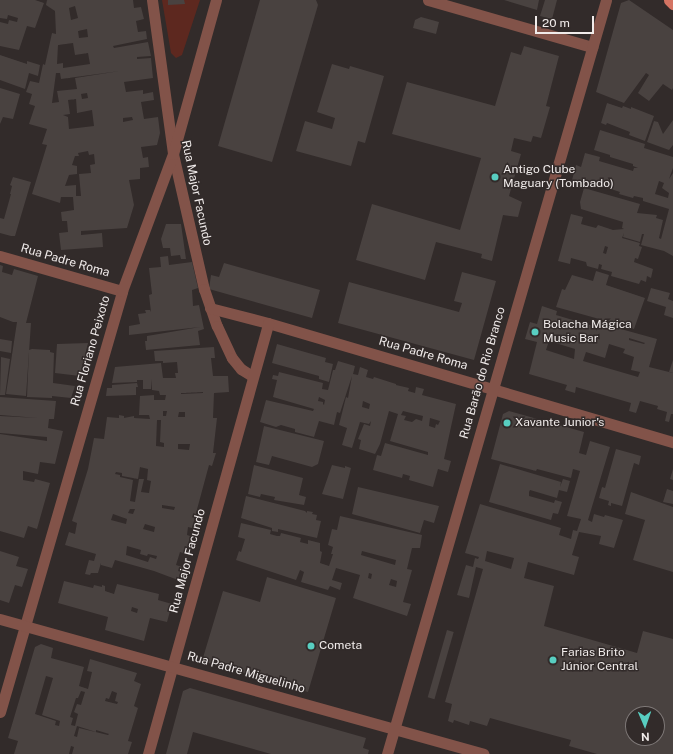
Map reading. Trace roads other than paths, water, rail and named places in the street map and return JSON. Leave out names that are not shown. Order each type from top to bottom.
[{"type":"main road","points":[[669,0],[673,4]]},
{"type":"street","name":"Rua Major Facundo","points":[[152,0],[173,154],[204,289],[210,308],[232,358],[241,369],[252,376]]},
{"type":"street","name":"Rua Floriano Peixoto","points":[[0,712],[122,291],[173,154],[216,0]]},
{"type":"street","points":[[428,0],[592,47]]},
{"type":"street","name":"Rua Barão do Rio Branco","points":[[387,754],[492,388],[606,0]]},
{"type":"street","name":"Rua Padre Roma","points":[[0,256],[122,291]]},
{"type":"street","name":"Rua Padre Roma","points":[[210,308],[268,323],[673,442]]},
{"type":"street","name":"Rua Major Facundo","points":[[148,754],[268,323]]},
{"type":"street","name":"Rua Padre Miguelinho","points":[[0,619],[484,754]]},
{"type":"place","name":"Antigo Clube Maguary (Tombado)","points":[[495,177]]},
{"type":"place","name":"Bolacha Mágica Music Bar","points":[[535,332]]},
{"type":"place","name":"Xavante Junior's","points":[[507,423]]},
{"type":"place","name":"Cometa","points":[[311,646]]},
{"type":"place","name":"Farias Brito Júnior Central","points":[[553,660]]}]
